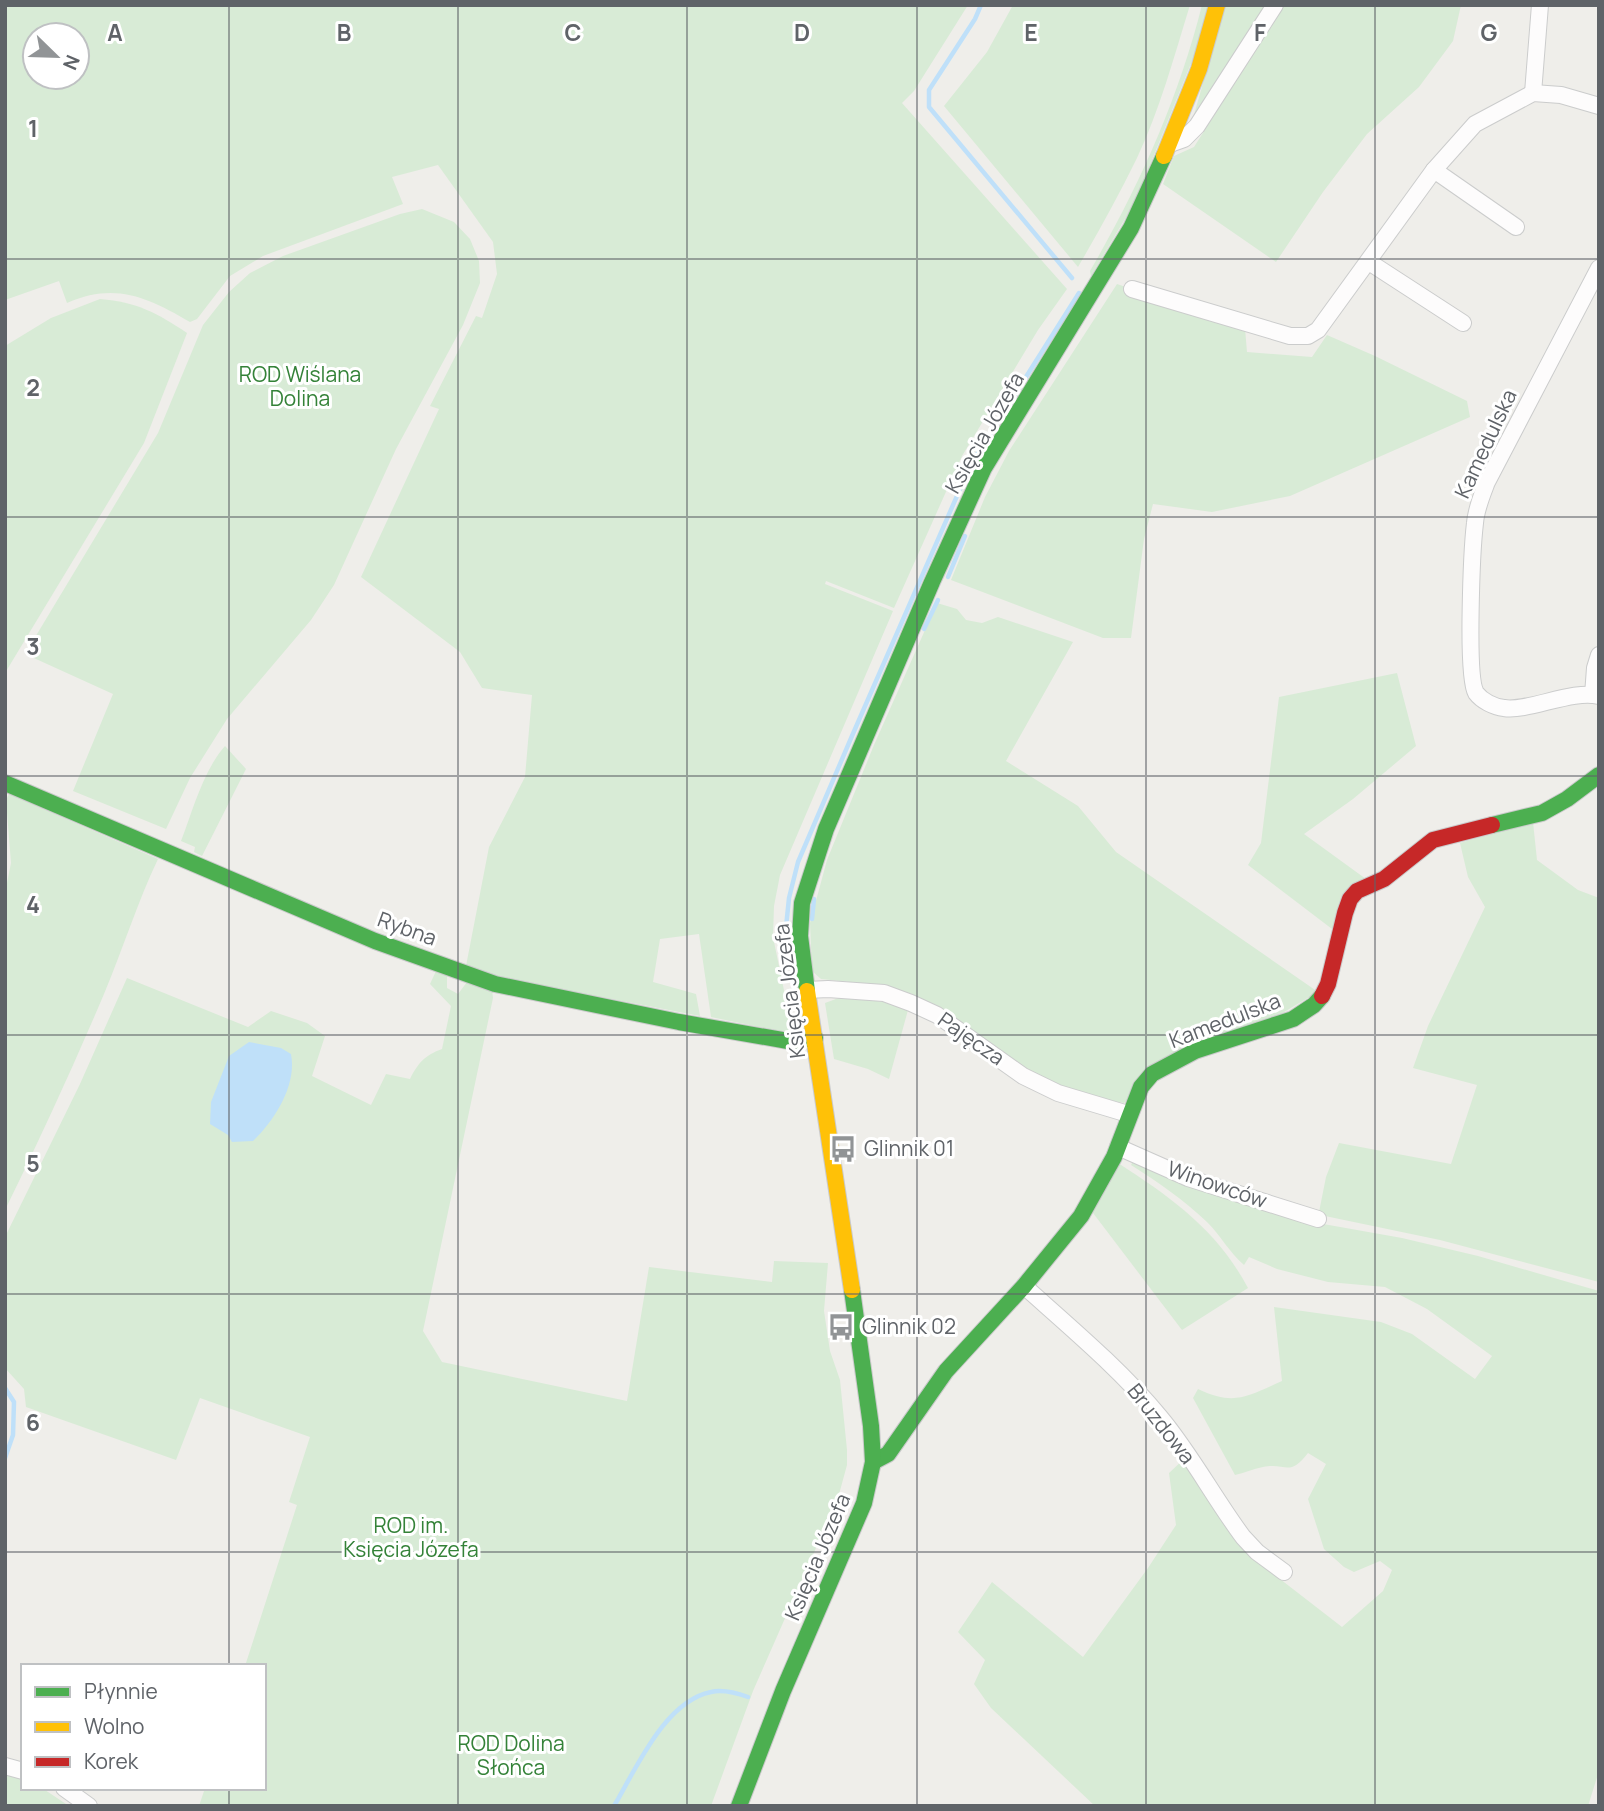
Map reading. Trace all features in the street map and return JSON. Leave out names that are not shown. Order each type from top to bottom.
[{"type":"main road","name":"Księcia Józefa","points":[[739,1806],[783,1691],[864,1503],[873,1462],[866,1391],[800,936],[802,903],[826,829],[984,468],[1112,260],[1148,194],[1199,69],[1217,5]]},
{"type":"main road","name":"Kamedulska","points":[[873,1462],[888,1454],[946,1371],[1024,1286],[1081,1216],[1118,1147],[1128,1114],[1141,1087],[1152,1074],[1195,1051],[1293,1020],[1314,1005],[1328,984],[1350,899],[1357,891],[1384,879],[1433,840],[1542,813],[1567,799],[1599,775]]},
{"type":"main road","name":"Rybna","points":[[5,783],[375,941],[495,984],[679,1022],[788,1041],[815,1038]]},
{"type":"street","points":[[1170,144],[1184,139],[1198,126],[1275,5]]},
{"type":"street","points":[[1533,93],[1540,5]]},
{"type":"street","points":[[1132,289],[1290,336],[1308,336],[1318,330],[1434,170],[1475,124],[1533,93],[1561,95],[1599,106]]},
{"type":"street","points":[[1434,170],[1516,227]]},
{"type":"street","points":[[1369,262],[1463,323]]},
{"type":"street","name":"Kamedulska","points":[[1596,696],[1506,709],[1491,704],[1475,692],[1472,680],[1471,635],[1475,520],[1480,501],[1487,482],[1599,268]]},
{"type":"street","points":[[1596,696],[1595,668],[1599,655]]},
{"type":"street","name":"Pajęcza","points":[[807,990],[884,993],[911,1003],[937,1014],[1023,1076],[1058,1093],[1128,1114]]},
{"type":"street","name":"Winowców","points":[[1118,1147],[1188,1178],[1318,1219]]},
{"type":"street","name":"Bruzdowa","points":[[1024,1286],[1146,1400],[1162,1419],[1242,1537],[1284,1572]]},
{"type":"street","points":[[67,1790],[89,1806]]},
{"type":"green space","points":[[5,5],[968,5],[914,91],[902,103],[1067,289],[1038,330],[962,456],[894,608],[826,581],[825,584],[893,611],[780,875],[774,906],[773,937],[792,1029],[788,1033],[711,1017],[699,934],[660,939],[653,982],[696,994],[700,1016],[498,977],[466,966],[489,847],[525,777],[532,695],[482,688],[460,652],[361,577],[439,409],[430,406],[476,316],[482,318],[497,274],[493,242],[438,165],[392,177],[403,204],[263,256],[230,276],[197,319],[190,322],[145,299],[130,295],[100,294],[67,303],[59,281],[5,300]]},
{"type":"green space","points":[[1013,5],[1190,5],[1153,121],[1116,199],[1078,267],[944,106],[987,52]]},
{"type":"green space","points":[[1202,5],[1209,5],[1198,46],[1135,202],[1091,276],[1090,271],[1141,175],[1169,109]]},
{"type":"green space","points":[[1225,5],[1267,5],[1192,122]]},
{"type":"green space","points":[[1284,5],[1461,5],[1453,41],[1419,87],[1367,134],[1323,192],[1276,262],[1163,184],[1174,156],[1194,147]]},
{"type":"green space","name":"ROD Wiślana Dolina","points":[[422,209],[454,222],[470,239],[479,261],[480,283],[463,325],[396,449],[334,585],[311,620],[227,719],[190,778],[166,829],[73,791],[113,694],[25,654],[158,433],[203,325],[229,292],[250,273],[283,256],[400,214]]},
{"type":"green space","points":[[1117,284],[1245,328],[1247,352],[1312,357],[1327,335],[1467,401],[1470,417],[1290,496],[1212,512],[1153,504],[1144,539],[1131,638],[1103,638],[951,580],[985,497],[1009,451]]},
{"type":"green space","points":[[100,299],[146,310],[187,333],[144,443],[5,673],[5,346],[51,318]]},
{"type":"green space","points":[[937,603],[957,609],[966,620],[982,623],[998,617],[1073,642],[1006,761],[1078,806],[1116,852],[1318,992],[1262,1025],[1183,1052],[1124,1103],[1072,1094],[1029,1072],[912,994],[869,984],[821,979],[812,971],[810,923],[827,860]]},
{"type":"green space","points":[[1397,673],[1416,746],[1353,799],[1304,834],[1366,879],[1336,932],[1248,865],[1261,843],[1279,697]]},
{"type":"green space","points":[[225,746],[246,769],[202,856],[194,852],[195,847],[181,841],[205,779]]},
{"type":"green space","points":[[9,794],[158,859],[92,1021],[5,1210],[5,893],[11,863],[6,800]]},
{"type":"green space","points":[[1533,822],[1537,860],[1578,890],[1599,898],[1599,1282],[1440,1240],[1325,1216],[1319,1212],[1326,1177],[1339,1143],[1451,1164],[1477,1085],[1413,1068],[1428,1026],[1485,907],[1468,877],[1460,843]]},
{"type":"green space","points":[[436,971],[447,975],[447,988],[458,994],[467,982],[492,990],[493,998],[423,1331],[442,1362],[627,1401],[649,1267],[772,1282],[774,1261],[828,1263],[824,1311],[830,1351],[840,1380],[847,1465],[838,1498],[753,1691],[711,1806],[199,1806],[204,1790],[266,1790],[266,1664],[246,1664],[297,1505],[289,1502],[310,1437],[200,1398],[176,1460],[26,1407],[24,1389],[5,1368],[5,1237],[80,1084],[127,978],[248,1027],[271,1011],[307,1023],[325,1036],[312,1076],[371,1105],[386,1074],[410,1079],[423,1060],[442,1049],[451,1006],[430,984]]},
{"type":"green space","points":[[844,996],[890,1003],[908,1010],[889,1079],[868,1069],[834,1059],[825,1003]]},
{"type":"green space","points":[[1133,1161],[1312,1222],[1402,1238],[1478,1256],[1599,1291],[1599,1771],[1588,1806],[1095,1806],[991,1708],[974,1684],[985,1660],[958,1632],[992,1582],[1083,1657],[1176,1525],[1169,1473],[1184,1459],[1249,1555],[1342,1627],[1383,1591],[1392,1570],[1380,1561],[1354,1572],[1344,1567],[1324,1549],[1308,1499],[1326,1464],[1308,1453],[1302,1461],[1291,1467],[1263,1467],[1235,1475],[1193,1398],[1198,1389],[1231,1398],[1250,1395],[1282,1381],[1274,1307],[1381,1322],[1412,1334],[1475,1379],[1492,1356],[1427,1309],[1385,1287],[1328,1282],[1277,1269],[1249,1257],[1244,1265],[1207,1222],[1131,1165]]},
{"type":"green space","points":[[1118,1163],[1192,1217],[1222,1249],[1248,1288],[1182,1330],[1090,1209]]},
{"type":"green space","points":[[5,1775],[21,1777],[21,1790],[45,1790],[69,1806],[5,1806]]},
{"type":"water","points":[[249,1042],[281,1048],[291,1054],[291,1078],[276,1112],[261,1133],[253,1141],[232,1142],[228,1135],[210,1124],[211,1102],[229,1056]]},
{"type":"waterway","points":[[981,5],[975,19],[929,90],[929,107],[1072,278]]},
{"type":"waterway","points":[[789,959],[785,937],[789,898],[798,862],[852,736],[971,464],[1079,293]]},
{"type":"waterway","points":[[948,577],[965,536]]},
{"type":"waterway","points":[[924,629],[938,600]]},
{"type":"waterway","points":[[812,919],[814,899]]},
{"type":"waterway","points":[[5,1388],[14,1402],[13,1435],[5,1458]]},
{"type":"waterway","points":[[614,1806],[653,1738],[680,1708],[695,1698],[716,1691],[748,1697]]},
{"type":"traffic: fast","points":[[807,991],[800,936],[802,903],[826,829],[984,468],[1131,228],[1164,156]]},
{"type":"traffic: fast","points":[[1492,825],[1542,813],[1567,799],[1599,775]]},
{"type":"traffic: fast","points":[[5,783],[375,941],[495,984],[679,1022],[788,1041],[815,1038]]},
{"type":"traffic: fast","points":[[873,1462],[888,1454],[946,1371],[1024,1286],[1081,1216],[1114,1157],[1141,1087],[1152,1074],[1195,1051],[1293,1019],[1322,996]]},
{"type":"traffic: fast","points":[[739,1806],[783,1691],[864,1503],[873,1462],[871,1426],[852,1290]]},
{"type":"traffic: slow","points":[[1164,156],[1199,69],[1217,5]]},
{"type":"traffic: slow","points":[[807,991],[852,1290]]},
{"type":"traffic: jam","points":[[1322,996],[1328,984],[1345,913],[1350,899],[1357,891],[1384,879],[1433,840],[1492,825]]},
{"type":"place","name":"Glinnik 01","points":[[843,1149]]},
{"type":"place","name":"Glinnik 02","points":[[841,1327]]},
{"type":"park label","name":"ROD im. Księcia Józefa","points":[[411,1538]]},
{"type":"park label","name":"ROD Dolina Słońca","points":[[511,1756]]}]
